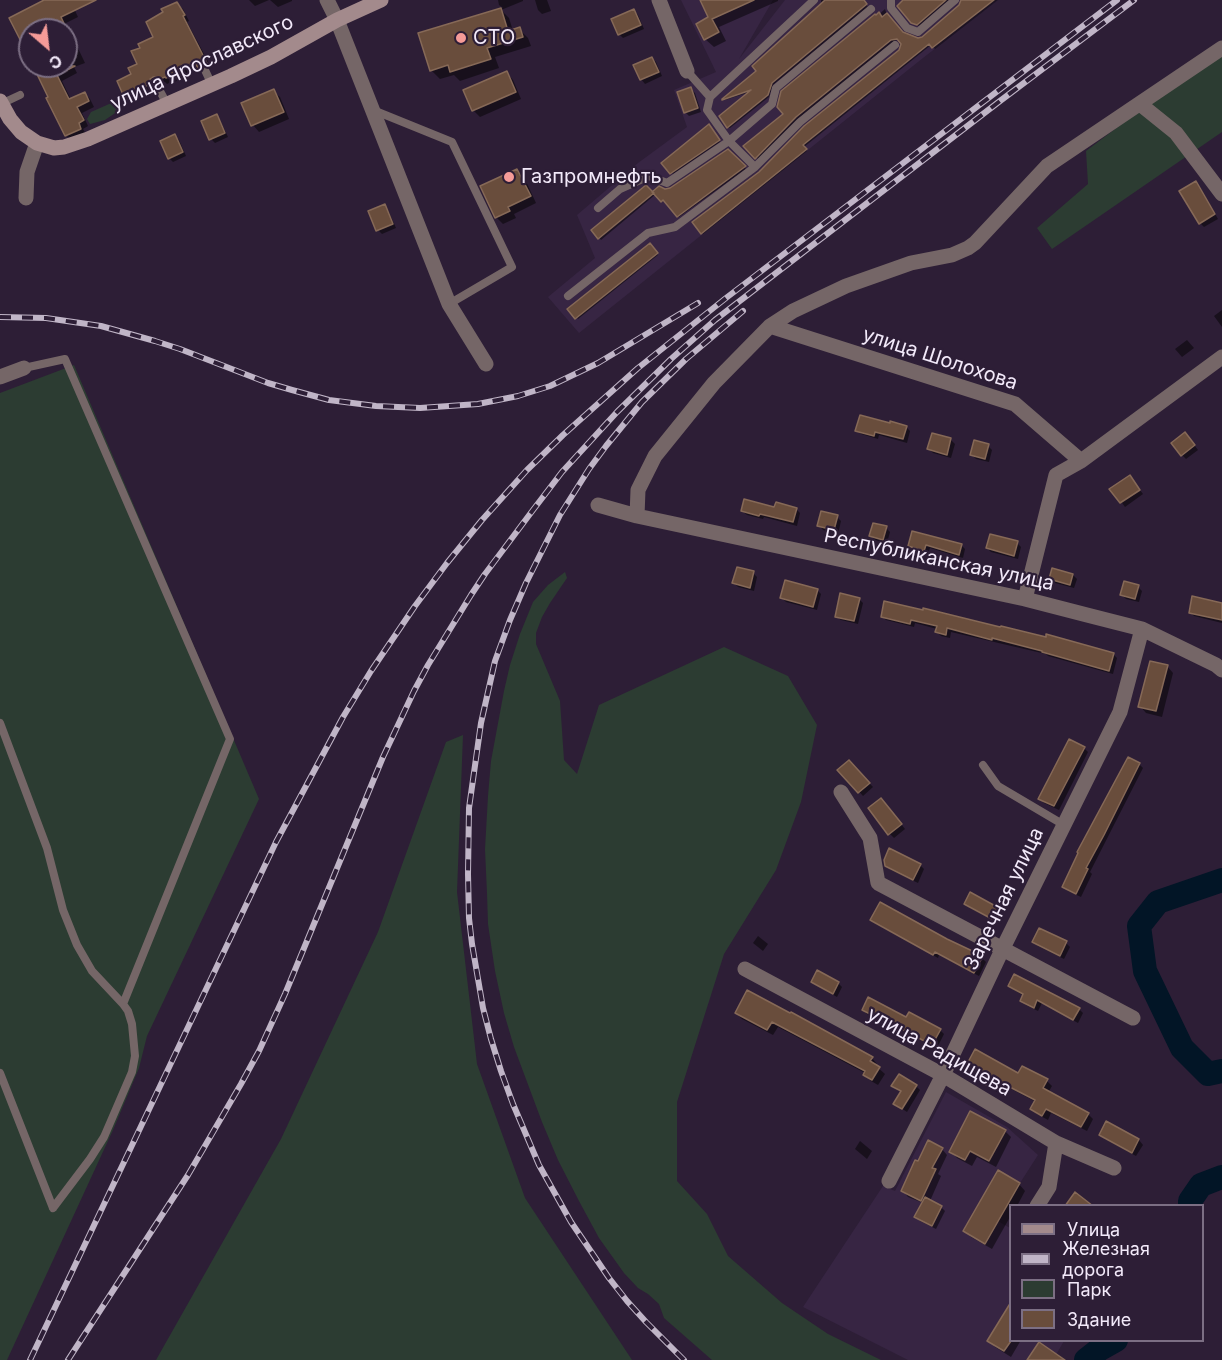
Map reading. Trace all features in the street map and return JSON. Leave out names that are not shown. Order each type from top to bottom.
[{"type":"street","points":[[327,0],[337,20],[449,304],[486,363]]},
{"type":"street","name":"улица Ярославского","points":[[37,143],[54,148],[88,139],[212,85],[271,57],[337,20],[381,0]]},
{"type":"street","points":[[659,0],[687,71]]},
{"type":"street","points":[[637,516],[638,490],[655,456],[714,383],[770,326],[818,298],[854,283],[912,263],[952,255],[968,248],[1047,166],[1222,48]]},
{"type":"street","points":[[1,103],[21,132],[37,143],[27,171],[26,198]]},
{"type":"street","points":[[1140,104],[1176,133],[1222,194]]},
{"type":"street","name":"улица Шолохова","points":[[770,326],[1016,404],[1081,461]]},
{"type":"street","points":[[1025,599],[1056,475],[1081,461],[1222,357]]},
{"type":"street","points":[[0,377],[24,368]]},
{"type":"street","name":"Республиканская улица","points":[[598,505],[637,516],[1025,599],[1142,629],[1222,670]]},
{"type":"street","name":"Заречная улица","points":[[889,1181],[1120,712],[1142,629]]},
{"type":"street","points":[[841,792],[870,838],[878,883],[1133,1018]]},
{"type":"street","name":"улица Радищева","points":[[745,969],[943,1075],[1056,1143],[1114,1168]]},
{"type":"street","points":[[1038,1204],[1049,1187],[1056,1143]]},
{"type":"lane","points":[[755,167],[729,141],[707,110],[710,97],[814,0]]},
{"type":"lane","points":[[891,0],[891,8],[907,28],[918,32],[955,0]]},
{"type":"lane","points":[[598,208],[620,189],[649,176],[667,183],[729,141],[772,104],[776,88],[871,9]]},
{"type":"lane","points":[[568,296],[648,233],[675,227],[755,167],[800,122],[895,45]]},
{"type":"lane","points":[[204,68],[212,85]]},
{"type":"lane","points":[[687,71],[710,97]]},
{"type":"lane","points":[[155,81],[167,105]]},
{"type":"lane","points":[[1,103],[20,94]]},
{"type":"lane","points":[[371,109],[452,142],[512,267],[449,304]]},
{"type":"lane","points":[[24,368],[65,359],[230,739],[123,1004]]},
{"type":"lane","points":[[0,723],[47,848],[63,910],[77,945],[92,971],[128,1011],[132,1024],[135,1056],[132,1072],[104,1137],[53,1208],[0,1073]]},
{"type":"lane","points":[[983,765],[998,786],[1064,825]]},
{"type":"shaded area","points":[[681,0],[773,0],[739,59],[785,0],[998,0],[579,333],[548,297],[595,258],[577,215],[638,163],[687,127],[674,90],[716,72]]},
{"type":"shaded area","points":[[946,1092],[1007,1127],[1038,1155],[998,1221],[1009,1227],[1009,1342],[1063,1342],[1053,1360],[908,1360],[803,1307],[883,1186],[895,1191]]},
{"type":"green space","points":[[1222,48],[1222,132],[1052,249],[1037,228],[1088,184],[1086,151]]},
{"type":"green space","points":[[116,101],[123,103],[121,109],[105,120],[90,124],[87,119],[91,112]]},
{"type":"green space","points":[[74,365],[259,799],[147,1036],[139,1068],[113,1130],[7,1360],[0,1360],[0,393]]},
{"type":"green space","points":[[565,572],[567,578],[542,617],[536,633],[536,644],[560,701],[564,760],[577,774],[599,705],[724,647],[788,676],[817,725],[801,802],[776,870],[724,954],[677,1102],[677,1181],[707,1214],[728,1256],[782,1303],[828,1334],[881,1360],[712,1360],[664,1318],[659,1304],[638,1288],[624,1273],[599,1238],[558,1160],[542,1122],[514,1047],[495,971],[488,924],[485,849],[491,761],[510,665],[533,602],[548,585]]},
{"type":"green space","points":[[463,735],[457,892],[477,1064],[525,1198],[632,1360],[156,1360],[281,1139],[378,932],[446,742]]},
{"type":"building","points":[[44,0],[96,0],[61,18],[18,18],[18,36],[9,18]]},
{"type":"building","points":[[700,0],[754,0],[712,19],[719,32],[704,40],[696,24],[708,17]]},
{"type":"building","points":[[825,0],[864,0],[867,4],[772,83],[768,95],[727,128],[719,116],[751,90],[722,99],[756,71],[752,66]]},
{"type":"building","points":[[903,0],[946,0],[917,25],[911,23],[897,6]]},
{"type":"building","points":[[961,0],[994,0],[932,48],[929,44],[803,145],[807,149],[701,234],[692,222],[759,172],[804,126],[899,50],[901,44],[897,39],[891,40],[796,117],[755,159],[743,146],[783,114],[777,107],[781,91],[875,14],[879,12],[882,17],[887,13],[903,32],[918,38],[959,5]]},
{"type":"building","points":[[177,2],[207,63],[199,64],[199,70],[195,63],[166,78],[153,77],[150,79],[150,84],[124,97],[117,81],[131,74],[128,68],[137,64],[131,51],[140,48],[138,44],[153,37],[146,22],[163,12],[161,9]]},
{"type":"building","points":[[501,8],[508,31],[520,27],[523,37],[487,48],[491,59],[450,72],[448,65],[430,71],[418,33]]},
{"type":"building","points":[[634,9],[641,25],[618,35],[611,19]]},
{"type":"building","points":[[652,57],[659,72],[640,80],[633,65]]},
{"type":"building","points":[[507,71],[516,92],[472,111],[463,90]]},
{"type":"building","points":[[39,78],[58,78],[69,99],[85,92],[89,101],[77,107],[84,120],[79,123],[81,129],[65,136],[46,98],[48,97]]},
{"type":"building","points":[[691,87],[698,108],[684,113],[677,92]]},
{"type":"building","points":[[274,89],[284,112],[251,126],[241,103]]},
{"type":"building","points":[[217,114],[225,133],[209,140],[201,121]]},
{"type":"building","points":[[709,124],[720,140],[670,174],[661,163]]},
{"type":"building","points":[[175,134],[183,152],[168,159],[160,141]]},
{"type":"building","points":[[728,149],[746,166],[677,217],[663,200],[661,202],[652,192],[659,186],[665,189],[670,188]]},
{"type":"building","points":[[517,169],[531,196],[508,207],[510,211],[495,218],[480,186]]},
{"type":"building","points":[[1196,181],[1215,214],[1199,224],[1179,191]]},
{"type":"building","points":[[646,185],[654,193],[598,239],[591,230]]},
{"type":"building","points":[[385,204],[393,224],[376,231],[368,211]]},
{"type":"building","points":[[650,243],[658,253],[575,319],[567,309]]},
{"type":"building","points":[[860,415],[907,426],[903,439],[875,432],[874,436],[855,431]]},
{"type":"building","points":[[1185,432],[1195,445],[1181,456],[1171,443]]},
{"type":"building","points":[[932,433],[951,438],[947,455],[927,449]]},
{"type":"building","points":[[974,440],[989,444],[985,459],[970,455]]},
{"type":"building","points":[[1130,475],[1140,490],[1120,503],[1109,489]]},
{"type":"building","points":[[744,499],[774,507],[776,502],[797,508],[793,522],[741,511]]},
{"type":"building","points":[[821,511],[838,515],[834,530],[817,526]]},
{"type":"building","points":[[873,523],[887,526],[883,540],[869,536]]},
{"type":"building","points":[[912,531],[962,544],[959,555],[926,545],[924,551],[908,546]]},
{"type":"building","points":[[990,534],[1018,541],[1014,556],[986,548]]},
{"type":"building","points":[[737,567],[754,571],[750,588],[732,583]]},
{"type":"building","points":[[1052,568],[1073,574],[1070,585],[1049,579]]},
{"type":"building","points":[[785,580],[818,589],[813,607],[780,598]]},
{"type":"building","points":[[1124,581],[1139,585],[1135,599],[1120,595]]},
{"type":"building","points":[[840,593],[860,598],[854,621],[835,617]]},
{"type":"building","points":[[1192,596],[1222,603],[1222,620],[1189,613]]},
{"type":"building","points":[[884,601],[1046,637],[1046,634],[1114,653],[1109,671],[1042,651],[947,628],[946,635],[935,632],[937,626],[911,620],[910,624],[881,617]]},
{"type":"building","points":[[1150,661],[1168,665],[1156,711],[1138,707]]},
{"type":"building","points":[[1069,739],[1085,747],[1054,806],[1038,799]]},
{"type":"building","points":[[1128,757],[1140,763],[1086,868],[1088,869],[1076,894],[1062,887],[1077,852]]},
{"type":"building","points":[[849,760],[870,783],[858,793],[837,770]]},
{"type":"building","points":[[881,798],[902,824],[888,835],[868,808]]},
{"type":"building","points":[[889,848],[921,864],[913,880],[885,866],[884,860]]},
{"type":"building","points":[[970,892],[999,908],[992,919],[964,904]]},
{"type":"building","points":[[880,902],[983,956],[974,973],[935,952],[933,955],[870,920]]},
{"type":"building","points":[[1039,928],[1067,941],[1060,956],[1032,942]]},
{"type":"building","points":[[817,970],[839,982],[833,994],[811,982]]},
{"type":"building","points":[[1014,974],[1080,1008],[1073,1020],[1037,1000],[1034,1008],[1020,1001],[1023,994],[1008,986]]},
{"type":"building","points":[[747,990],[873,1057],[870,1061],[880,1067],[872,1080],[863,1075],[865,1071],[772,1022],[767,1030],[735,1013]]},
{"type":"building","points":[[868,997],[906,1017],[909,1012],[941,1029],[932,1045],[862,1010]]},
{"type":"building","points":[[975,1049],[1018,1073],[1022,1066],[1048,1079],[1043,1088],[1089,1113],[1081,1127],[1046,1109],[1042,1116],[1030,1109],[1035,1100],[996,1080],[992,1088],[980,1082],[985,1074],[967,1064]]},
{"type":"building","points":[[899,1074],[917,1085],[902,1109],[893,1104],[901,1091],[891,1086]]},
{"type":"building","points":[[970,1111],[1006,1130],[989,1161],[970,1151],[965,1160],[949,1152]]},
{"type":"building","points":[[1106,1121],[1139,1139],[1132,1153],[1099,1135]]},
{"type":"building","points":[[928,1140],[943,1148],[932,1168],[936,1169],[921,1201],[901,1191],[915,1160],[918,1161]]},
{"type":"building","points":[[998,1170],[1020,1183],[985,1244],[963,1231]]},
{"type":"building","points":[[1075,1192],[1090,1204],[1066,1204]]},
{"type":"building","points":[[925,1197],[942,1206],[932,1226],[914,1217]]},
{"type":"building","points":[[1009,1305],[1010,1342],[1004,1351],[987,1341]]},
{"type":"building","points":[[1039,1342],[1065,1360],[1027,1360]]},
{"type":"waterway","points":[[1222,880],[1158,902],[1139,926],[1145,971],[1182,1048],[1208,1074],[1222,1071]]},
{"type":"waterway","points":[[1190,1204],[1201,1185],[1222,1177]]},
{"type":"waterway","points":[[1086,1360],[1112,1342]]},
{"type":"railway","points":[[30,1360],[276,842],[343,717],[371,671],[447,563],[527,470],[638,368],[726,298],[1117,0]]},
{"type":"railway","points":[[68,1360],[188,1175],[259,1051],[285,994],[383,757],[428,665],[485,574],[562,472],[617,412],[715,320],[1134,0]]},
{"type":"railway","points":[[0,317],[46,318],[101,326],[180,349],[268,383],[329,400],[376,406],[420,408],[478,404],[518,396],[550,386],[598,363],[698,303]]},
{"type":"railway","points":[[684,1360],[627,1301],[571,1222],[539,1165],[513,1104],[483,1008],[472,944],[468,874],[469,808],[481,723],[495,661],[526,583],[560,515],[589,469],[642,402],[686,359],[743,311]]},
{"type":"place","name":"СТО","points":[[461,38]]},
{"type":"place","name":"Газпромнефть","points":[[509,177]]}]
